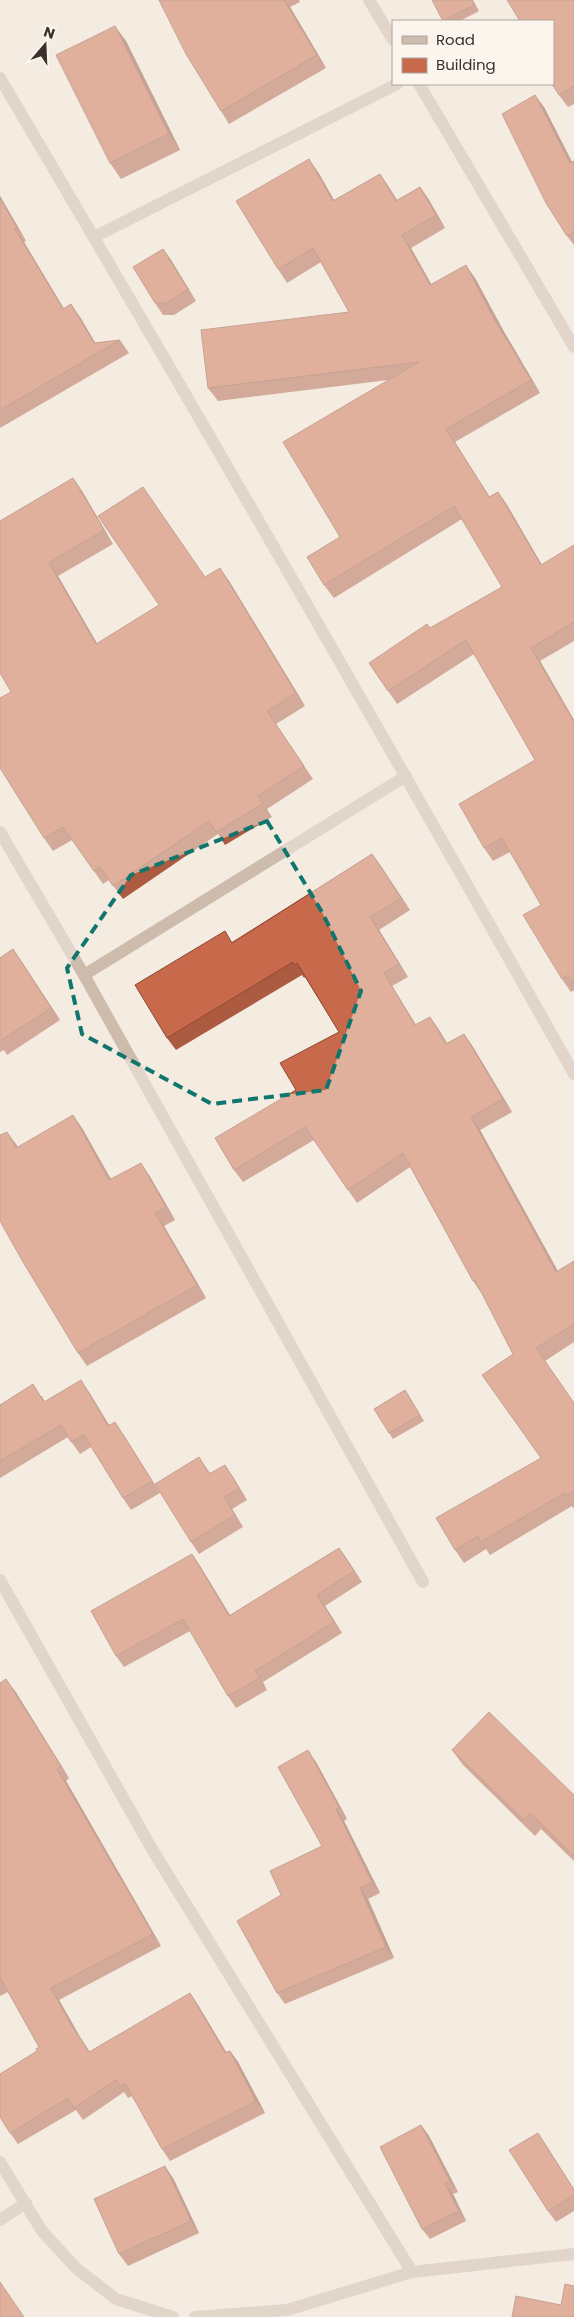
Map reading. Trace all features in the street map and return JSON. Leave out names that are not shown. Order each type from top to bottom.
[{"type":"street","points":[[369,0],[392,38]]},
{"type":"street","points":[[0,78],[406,776],[574,1074]]},
{"type":"street","points":[[94,237],[395,85]]},
{"type":"street","points":[[420,85],[574,347]]},
{"type":"street","points":[[84,975],[406,776]]},
{"type":"street","points":[[0,832],[84,975],[423,1582]]},
{"type":"street","points":[[0,1580],[152,1849],[412,2272]]},
{"type":"street","points":[[0,2162],[42,2231],[82,2273],[116,2299],[173,2317]]},
{"type":"street","points":[[0,2220],[26,2203]]},
{"type":"street","points":[[195,2317],[287,2310],[412,2272],[574,2254]]},
{"type":"highlighted area","points":[[267,821],[322,912],[361,991],[326,1090],[212,1104],[82,1034],[67,968],[131,875]]},
{"type":"building","points":[[159,0],[284,0],[317,55],[221,111],[186,54]]},
{"type":"building","points":[[432,0],[472,0],[474,5],[442,20]]},
{"type":"building","points":[[507,0],[574,0],[574,86],[559,95],[553,85],[554,20],[519,20]]},
{"type":"building","points":[[115,26],[169,134],[110,163],[56,55]]},
{"type":"building","points":[[535,95],[570,163],[574,161],[574,232],[567,236],[546,203],[502,114]]},
{"type":"building","points":[[309,159],[333,201],[380,174],[396,201],[420,187],[436,215],[402,235],[430,285],[466,265],[493,317],[531,380],[446,429],[489,497],[498,492],[541,565],[574,545],[574,622],[531,648],[574,722],[574,984],[568,975],[562,979],[523,915],[541,905],[502,838],[484,848],[459,804],[535,760],[466,640],[388,691],[369,663],[427,624],[430,628],[502,587],[454,506],[324,585],[307,557],[340,537],[283,442],[419,362],[208,388],[201,330],[349,312],[313,248],[278,269],[236,201]]},
{"type":"building","points":[[0,198],[17,228],[15,229],[63,309],[71,304],[94,343],[120,340],[0,410]]},
{"type":"building","points":[[163,249],[188,289],[166,303],[155,303],[133,267]]},
{"type":"building","points":[[73,478],[104,530],[49,563],[96,644],[159,605],[98,516],[143,487],[205,577],[220,568],[296,693],[267,711],[304,766],[258,796],[263,804],[216,832],[209,821],[113,886],[100,867],[94,871],[63,827],[44,838],[0,768],[0,698],[11,692],[0,673],[0,521]]},
{"type":"building","points":[[372,854],[401,898],[370,917],[399,964],[384,973],[415,1025],[430,1017],[446,1044],[464,1034],[503,1099],[471,1117],[556,1272],[574,1261],[574,1324],[536,1348],[574,1403],[574,1491],[565,1496],[564,1493],[481,1542],[478,1536],[455,1550],[436,1518],[541,1458],[482,1375],[513,1354],[475,1280],[473,1281],[403,1153],[348,1190],[305,1127],[234,1170],[215,1138],[296,1090],[280,1063],[339,1032],[297,963],[295,965],[293,962],[167,1038],[135,985],[225,931],[232,943]]},
{"type":"building","points":[[13,949],[51,1008],[0,1041],[0,958]]},
{"type":"building","points":[[73,1115],[109,1180],[141,1163],[166,1207],[155,1213],[197,1285],[78,1353],[0,1221],[0,1135],[7,1132],[16,1148]]},
{"type":"building","points":[[81,1380],[108,1426],[115,1422],[152,1481],[123,1498],[84,1435],[71,1442],[61,1425],[0,1461],[0,1405],[33,1384],[44,1402]]},
{"type":"building","points":[[405,1390],[420,1415],[389,1433],[374,1409]]},
{"type":"building","points":[[199,1457],[209,1474],[225,1465],[239,1488],[224,1497],[235,1515],[191,1542],[155,1484]]},
{"type":"building","points":[[339,1548],[354,1571],[317,1595],[334,1622],[255,1671],[260,1678],[228,1696],[183,1619],[116,1656],[91,1611],[192,1554],[229,1616]]},
{"type":"building","points":[[6,1679],[61,1766],[57,1769],[153,1934],[51,1988],[70,2023],[89,2052],[190,1993],[225,2053],[230,2051],[256,2101],[162,2149],[125,2083],[120,2086],[116,2080],[74,2108],[68,2098],[10,2133],[0,2117],[0,2074],[37,2051],[36,2049],[39,2047],[0,1980],[0,1683]]},
{"type":"building","points":[[489,1712],[574,1795],[574,1856],[530,1813],[524,1820],[452,1750]]},
{"type":"building","points":[[308,1750],[339,1807],[336,1809],[372,1882],[360,1888],[386,1947],[277,1993],[237,1921],[281,1895],[270,1871],[322,1846],[278,1767]]},
{"type":"building","points":[[421,2125],[450,2181],[445,2184],[459,2211],[422,2229],[380,2147]]},
{"type":"building","points":[[538,2133],[574,2190],[574,2195],[548,2211],[509,2150]]},
{"type":"building","points":[[165,2166],[191,2221],[119,2254],[94,2199]]},
{"type":"building","points":[[0,2282],[24,2317],[0,2317]]},
{"type":"building","points":[[565,2284],[574,2286],[574,2317],[512,2317],[516,2296],[561,2305]]}]
